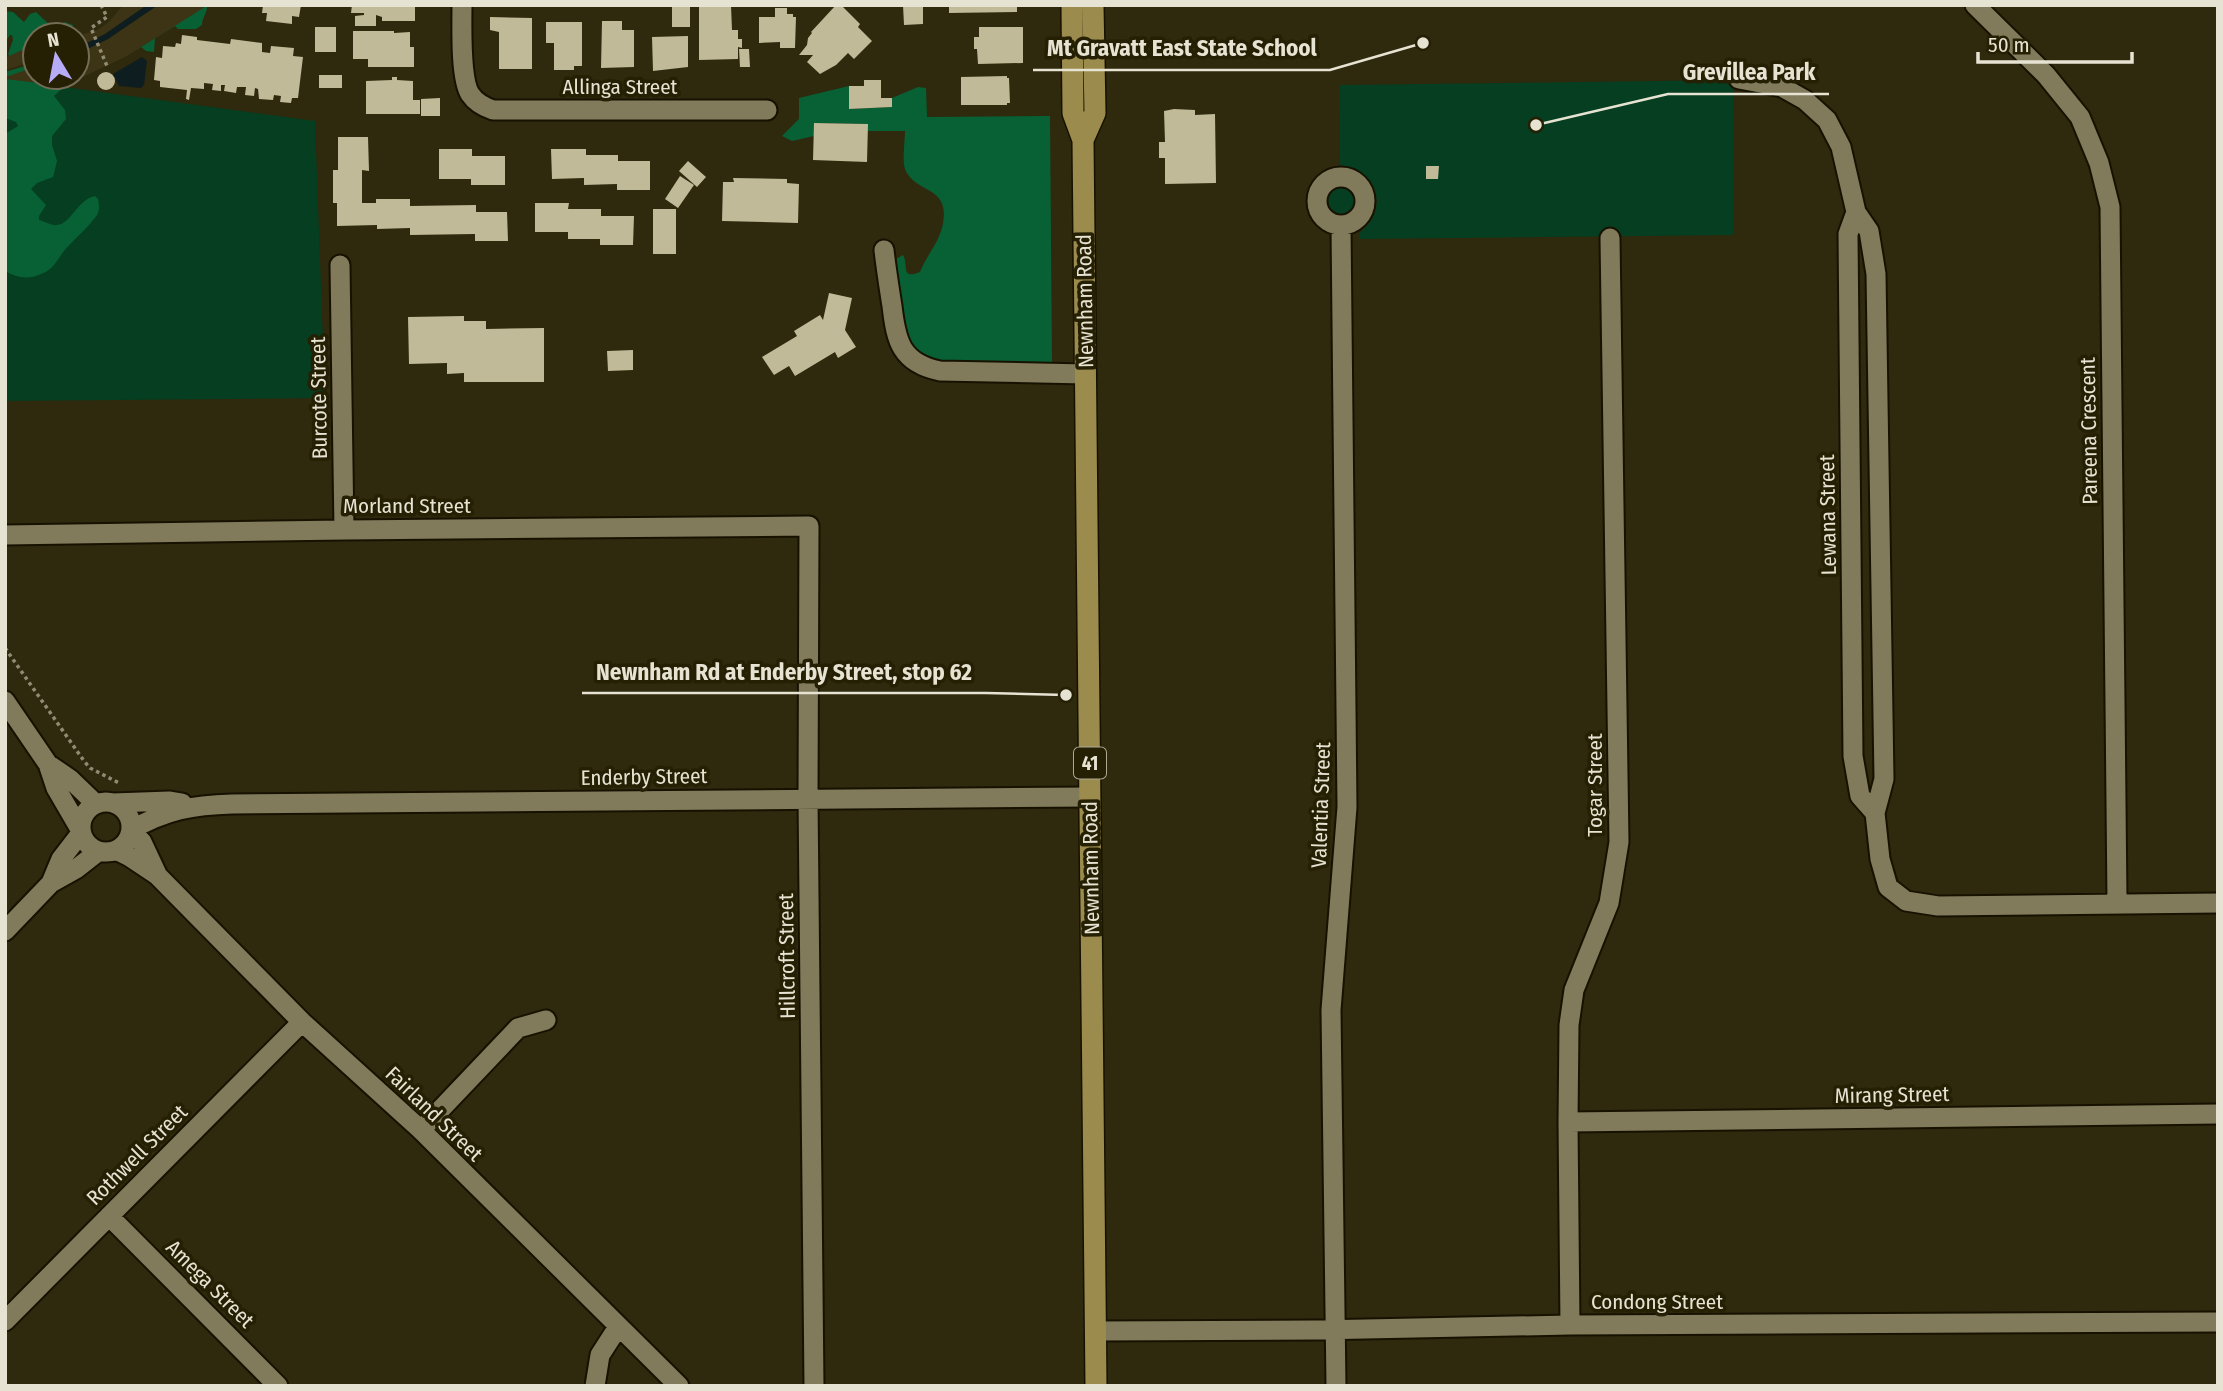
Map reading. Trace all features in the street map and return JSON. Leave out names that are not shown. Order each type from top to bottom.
[{"type":"main road","name":"Newnham Road","points":[[1072,5],[1073,113],[1083,140],[1096,1386]]},
{"type":"main road","name":"Newnham Road","points":[[1083,140],[1095,113],[1093,5]]},
{"type":"street","name":"Allinga Street","points":[[462,5],[465,84],[475,100],[483,106],[502,111],[767,110]]},
{"type":"street","name":"Pareena Crescent","points":[[1975,5],[2046,75],[2080,117],[2099,163],[2110,207],[2117,902]]},
{"type":"street","name":"Lewana Street","points":[[1739,79],[1782,87],[1805,100],[1827,120],[1841,147],[1856,212],[1869,231],[1876,274],[1884,779],[1875,813],[1880,859],[1888,887],[1906,901],[1938,906],[2218,903]]},
{"type":"street","name":"Lewana Street","points":[[1856,212],[1848,234],[1853,756],[1860,796],[1875,813]]},
{"type":"street","name":"Valentia Street","points":[[1336,1386],[1331,1010],[1347,807],[1341,226]]},
{"type":"street","name":"Togar Street","points":[[1570,1325],[1569,1025],[1574,990],[1609,903],[1619,842],[1610,238]]},
{"type":"street","points":[[884,250],[895,331],[902,349],[917,364],[940,371],[1086,374]]},
{"type":"street","name":"Burcote Street","points":[[340,265],[344,530]]},
{"type":"street","name":"Morland Street","points":[[5,535],[809,526]]},
{"type":"street","name":"Hillcroft Street","points":[[809,526],[808,798],[814,1386]]},
{"type":"street","points":[[5,701],[48,764],[56,788],[85,841],[107,851]]},
{"type":"street","points":[[6,930],[51,883],[107,851],[123,846],[131,831],[127,813],[121,807],[104,804],[81,792],[70,779],[48,764]]},
{"type":"street","name":"Enderby Street","points":[[104,804],[170,801],[197,805],[1090,797]]},
{"type":"street","points":[[51,883],[61,859],[81,832],[84,815],[104,804]]},
{"type":"street","name":"Enderby Street","points":[[131,831],[164,814],[197,805]]},
{"type":"street","name":"Fairland Street","points":[[131,831],[142,842],[158,875]]},
{"type":"street","name":"Fairland Street","points":[[107,851],[138,861],[158,875],[302,1021],[421,1130],[679,1386]]},
{"type":"street","points":[[421,1130],[518,1028],[546,1020]]},
{"type":"street","name":"Rothwell Street","points":[[5,1321],[302,1021]]},
{"type":"street","name":"Mirang Street","points":[[1568,1122],[2218,1114]]},
{"type":"street","name":"Amega Street","points":[[109,1216],[278,1386]]},
{"type":"street","name":"Condong Street","points":[[1096,1331],[1570,1325],[2218,1322]]},
{"type":"street","points":[[595,1386],[600,1355],[618,1327]]},
{"type":"path","points":[[101,5],[107,17],[91,28],[107,66]]},
{"type":"path","points":[[5,648],[84,761],[99,773],[136,792],[141,802]]},
{"type":"green space","points":[[203,5],[207,7],[202,25],[196,29],[178,29],[175,26],[155,38],[154,52],[141,47],[91,72],[91,69]]},
{"type":"green space","points":[[5,11],[13,12],[23,21],[21,60],[12,60],[8,54],[12,35],[5,43]]},
{"type":"green space","points":[[36,12],[46,21],[25,21],[30,14]]},
{"type":"green space","points":[[21,67],[21,91],[60,91],[54,96],[65,110],[66,119],[52,136],[57,161],[53,177],[37,183],[31,189],[46,205],[39,220],[53,225],[62,224],[83,202],[95,196],[99,205],[97,215],[49,270],[27,278],[5,271],[5,134],[18,126],[16,122],[5,118],[5,72]]},
{"type":"green space","points":[[5,79],[21,81],[21,91],[91,91],[315,121],[325,398],[5,401]]},
{"type":"green space","points":[[1733,80],[1734,235],[1359,239],[1359,233],[1369,223],[1377,202],[1371,182],[1363,174],[1340,165],[1339,85]]},
{"type":"green space","points":[[849,86],[850,109],[892,107],[892,98],[918,87],[926,88],[927,117],[1050,116],[1052,363],[941,360],[930,357],[915,347],[907,332],[896,259],[903,255],[907,273],[920,272],[939,236],[944,211],[937,196],[916,183],[905,169],[905,131],[868,131],[867,124],[815,123],[814,136],[792,141],[782,136],[799,119],[799,98]]},
{"type":"green space","points":[[1341,186],[1347,187],[1355,195],[1355,207],[1347,215],[1341,216],[1335,215],[1327,207],[1326,201],[1327,195],[1335,187]]},
{"type":"sand","points":[[123,5],[147,5],[91,41],[91,32],[104,26]]},
{"type":"sand","points":[[158,5],[208,5],[127,56],[91,73],[91,47],[108,39]]},
{"type":"sand","points":[[21,51],[21,65],[5,70],[5,58]]},
{"type":"sand","points":[[21,72],[21,81],[5,77]]},
{"type":"shaded area","points":[[147,5],[158,5],[108,39],[91,47],[91,41]]},
{"type":"shaded area","points":[[142,57],[147,61],[144,85],[141,88],[119,86],[113,74]]},
{"type":"building","points":[[263,5],[301,5],[299,17],[292,16],[292,24],[266,21],[267,13],[262,13]]},
{"type":"building","points":[[352,5],[415,5],[415,21],[382,21],[382,17],[376,15],[376,26],[355,26],[355,16],[364,13],[351,13]]},
{"type":"building","points":[[699,5],[731,5],[732,30],[738,30],[738,39],[742,39],[742,48],[738,47],[738,59],[699,60]]},
{"type":"building","points":[[836,5],[841,5],[860,24],[858,27],[872,41],[854,59],[848,53],[836,65],[820,74],[807,62],[813,55],[799,55],[807,45],[811,32]]},
{"type":"building","points":[[903,5],[923,5],[923,24],[904,25]]},
{"type":"building","points":[[949,5],[1017,5],[1017,12],[949,13]]},
{"type":"building","points":[[672,7],[690,7],[690,27],[672,27]]},
{"type":"building","points":[[775,8],[787,8],[787,14],[796,17],[795,48],[780,48],[780,42],[759,43],[759,17],[775,17]]},
{"type":"building","points":[[490,17],[532,18],[532,69],[499,69],[499,32],[490,30]]},
{"type":"building","points":[[602,21],[622,21],[622,30],[634,30],[634,67],[601,68]]},
{"type":"building","points":[[546,22],[582,22],[582,66],[574,66],[574,70],[554,70],[554,43],[546,43]]},
{"type":"building","points":[[315,27],[336,27],[336,52],[315,52]]},
{"type":"building","points":[[979,27],[1023,27],[1023,63],[978,64],[974,37],[979,37]]},
{"type":"building","points":[[353,31],[410,32],[410,47],[414,47],[414,67],[368,67],[368,59],[353,59]]},
{"type":"building","points":[[182,35],[197,37],[197,40],[230,44],[231,39],[262,43],[262,52],[270,53],[271,46],[294,48],[293,56],[303,57],[298,98],[292,98],[291,103],[280,102],[281,96],[274,95],[273,100],[259,99],[258,89],[255,88],[254,96],[245,95],[246,87],[237,87],[236,93],[224,91],[225,85],[221,85],[221,91],[212,90],[213,84],[204,83],[204,89],[191,88],[189,100],[186,99],[187,90],[160,87],[160,81],[154,80],[156,57],[162,58],[163,46],[175,47],[176,43],[181,44]]},
{"type":"building","points":[[688,36],[688,67],[653,71],[652,37]]},
{"type":"building","points":[[739,49],[749,49],[750,67],[740,67]]},
{"type":"building","points":[[102,72],[110,72],[115,81],[113,88],[102,90],[97,85],[97,77]]},
{"type":"building","points":[[319,75],[342,75],[342,88],[319,88]]},
{"type":"building","points":[[1007,76],[1010,103],[1007,105],[961,105],[961,77]]},
{"type":"building","points":[[392,77],[413,81],[413,100],[420,100],[420,114],[366,114],[366,81],[392,80]]},
{"type":"building","points":[[864,80],[881,80],[881,98],[892,98],[892,107],[849,109],[849,86],[864,86]]},
{"type":"building","points":[[440,98],[440,116],[421,116],[421,99]]},
{"type":"building","points":[[1195,110],[1195,115],[1215,114],[1216,183],[1165,184],[1165,158],[1159,158],[1159,142],[1165,142],[1164,111]]},
{"type":"building","points":[[814,123],[868,124],[867,162],[813,160]]},
{"type":"building","points":[[338,137],[368,137],[369,171],[362,170],[362,203],[376,203],[376,199],[410,199],[410,206],[476,205],[476,212],[507,212],[508,241],[475,241],[475,234],[410,235],[410,228],[377,229],[377,225],[337,226],[337,203],[333,203],[333,170],[338,170]]},
{"type":"building","points":[[439,149],[472,149],[472,156],[505,156],[505,185],[471,185],[471,179],[439,179]]},
{"type":"building","points":[[551,149],[586,149],[586,155],[618,155],[618,161],[650,161],[650,190],[617,190],[617,184],[584,185],[584,178],[552,179]]},
{"type":"building","points":[[688,161],[706,177],[697,187],[679,171]]},
{"type":"building","points":[[1426,166],[1439,166],[1438,179],[1426,179]]},
{"type":"building","points":[[680,176],[694,185],[678,208],[665,199]]},
{"type":"building","points":[[733,178],[787,179],[787,183],[799,184],[798,223],[722,221],[723,182],[734,182]]},
{"type":"building","points":[[535,203],[569,203],[568,209],[601,209],[601,216],[634,216],[633,245],[600,245],[600,239],[568,239],[568,232],[535,232]]},
{"type":"building","points":[[653,209],[676,209],[676,254],[653,254]]},
{"type":"building","points":[[829,293],[852,298],[845,330],[856,347],[838,358],[835,352],[795,376],[789,366],[774,375],[762,357],[797,336],[794,331],[820,315],[823,320]]},
{"type":"building","points":[[464,316],[464,321],[486,321],[486,329],[544,328],[544,382],[464,382],[464,373],[447,374],[447,363],[409,364],[408,317]]},
{"type":"building","points":[[633,350],[633,370],[608,371],[607,351]]},
{"type":"place","name":"Mt Gravatt East State School","points":[[1423,43]]},
{"type":"place","name":"Grevillea Park","points":[[1536,125]]},
{"type":"place","name":"Newnham Rd at Enderby Street, stop 62","points":[[1066,695]]}]
